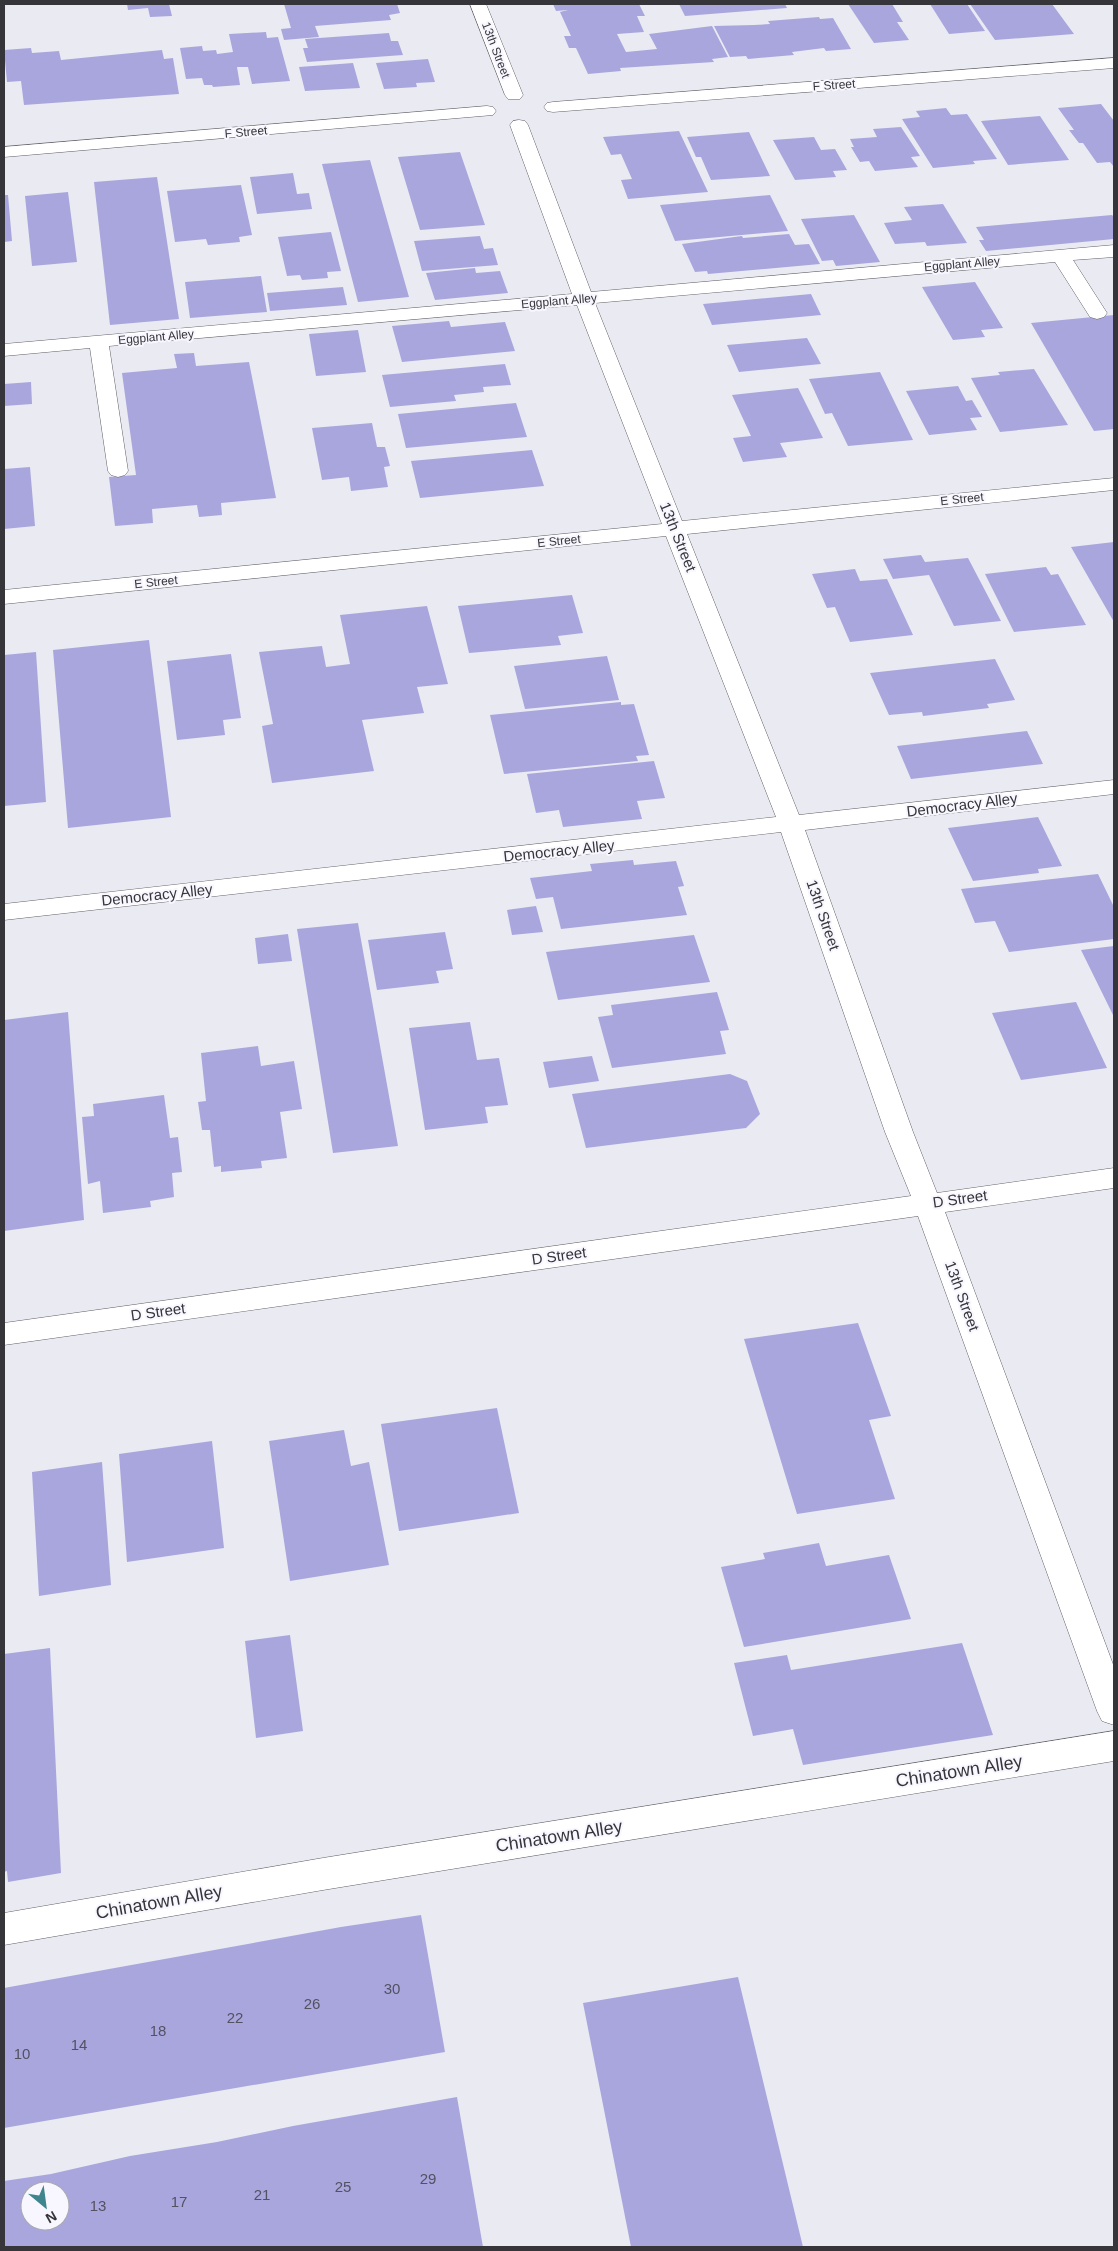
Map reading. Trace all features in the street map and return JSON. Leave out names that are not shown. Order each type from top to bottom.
[{"type":"street","name":"13th Street","points":[[478,4],[523,112],[584,299],[791,825],[899,1132],[928,1204],[1114,1711]]},
{"type":"street","name":"F Street","points":[[4,152],[523,112],[1114,63]]},
{"type":"street","name":"Eggplant Alley","points":[[4,350],[1114,251]]},
{"type":"street","points":[[1061,256],[1097,313]]},
{"type":"street","points":[[99,342],[118,471]]},
{"type":"street","name":"E Street","points":[[4,597],[1114,484]]},
{"type":"street","name":"Democracy Alley","points":[[4,912],[1114,788]]},
{"type":"street","name":"D Street","points":[[4,1334],[1114,1178]]},
{"type":"street","name":"Chinatown Alley","points":[[4,1929],[323,1874],[1114,1746]]},
{"type":"building","points":[[127,4],[169,4],[172,16],[150,17],[148,8],[128,10]]},
{"type":"building","points":[[284,4],[397,4],[400,13],[389,15],[391,20],[315,26],[319,37],[284,40],[281,29],[291,28]]},
{"type":"building","points":[[553,4],[639,4],[645,16],[637,16],[644,32],[617,34],[626,52],[657,49],[649,34],[712,26],[728,57],[712,59],[714,62],[620,68],[621,71],[588,74],[576,48],[569,48],[564,36],[571,36],[560,12],[568,10],[556,11]]},
{"type":"building","points":[[679,4],[785,4],[787,8],[685,16]]},
{"type":"building","points":[[848,4],[892,4],[903,22],[897,22],[909,40],[874,43]]},
{"type":"building","points":[[930,4],[967,4],[985,31],[949,34]]},
{"type":"building","points":[[970,4],[1052,4],[1074,34],[995,40]]},
{"type":"building","points":[[819,17],[820,19],[833,18],[851,49],[826,51],[824,48],[792,52],[794,55],[748,59],[746,56],[730,57],[714,26],[770,24],[768,21]]},
{"type":"building","points":[[266,32],[267,38],[278,37],[290,81],[252,84],[248,67],[237,67],[240,85],[213,87],[212,85],[204,85],[202,78],[186,79],[180,48],[202,46],[203,51],[216,50],[217,54],[233,52],[229,34]]},
{"type":"building","points":[[389,33],[391,41],[398,41],[403,55],[307,62],[303,48],[308,48],[305,39]]},
{"type":"building","points":[[31,48],[32,53],[59,51],[61,60],[162,50],[164,59],[173,58],[179,94],[24,105],[21,81],[7,82],[4,50]]},
{"type":"building","points":[[428,59],[435,82],[416,83],[417,87],[384,89],[376,63]]},
{"type":"building","points":[[353,63],[360,88],[305,91],[299,67]]},
{"type":"building","points":[[1101,104],[1114,121],[1114,167],[1110,162],[1097,163],[1083,143],[1079,143],[1069,130],[1074,130],[1058,108]]},
{"type":"building","points":[[946,108],[951,115],[967,114],[997,159],[973,161],[975,164],[933,168],[902,119],[920,117],[916,111]]},
{"type":"building","points":[[1040,116],[1069,160],[1008,165],[981,121]]},
{"type":"building","points":[[901,127],[920,156],[911,157],[918,167],[875,171],[869,161],[860,162],[851,147],[854,147],[850,139],[877,137],[873,129]]},
{"type":"building","points":[[679,131],[708,192],[628,199],[621,180],[632,179],[621,154],[611,155],[603,137]]},
{"type":"building","points":[[749,132],[770,176],[711,180],[701,157],[696,157],[687,137]]},
{"type":"building","points":[[814,137],[821,150],[835,149],[847,170],[833,171],[836,177],[795,180],[773,140]]},
{"type":"building","points":[[460,152],[485,225],[420,230],[398,157]]},
{"type":"building","points":[[370,160],[409,297],[358,302],[322,164]]},
{"type":"building","points":[[293,173],[297,194],[309,193],[312,209],[257,214],[250,177]]},
{"type":"building","points":[[157,177],[179,319],[110,325],[94,182]]},
{"type":"building","points":[[241,185],[252,235],[239,237],[240,242],[208,245],[206,239],[175,242],[167,191]]},
{"type":"building","points":[[68,192],[77,262],[32,266],[25,196]]},
{"type":"building","points":[[4,195],[8,195],[12,241],[4,242]]},
{"type":"building","points":[[770,195],[788,231],[675,241],[660,205]]},
{"type":"building","points":[[943,204],[967,243],[927,246],[925,242],[895,244],[884,223],[912,220],[904,207]]},
{"type":"building","points":[[854,215],[880,262],[836,266],[833,260],[822,261],[801,219]]},
{"type":"building","points":[[1112,215],[1114,217],[1114,239],[986,251],[979,240],[984,240],[976,227]]},
{"type":"building","points":[[331,232],[341,271],[327,272],[328,278],[302,280],[300,275],[287,276],[278,237]]},
{"type":"building","points":[[789,234],[795,245],[809,244],[820,264],[708,274],[707,271],[695,272],[682,244],[742,236],[743,238]]},
{"type":"building","points":[[480,236],[484,249],[493,248],[498,265],[422,271],[414,241]]},
{"type":"building","points":[[475,268],[476,273],[500,271],[508,293],[435,300],[426,273]]},
{"type":"building","points":[[261,276],[267,312],[190,318],[185,282]]},
{"type":"building","points":[[975,282],[1003,328],[981,330],[985,337],[953,340],[922,287]]},
{"type":"building","points":[[343,287],[347,305],[270,311],[267,293]]},
{"type":"building","points":[[811,294],[821,315],[712,325],[703,304]]},
{"type":"building","points":[[1114,315],[1114,429],[1094,431],[1031,323]]},
{"type":"building","points":[[449,321],[451,327],[505,322],[515,351],[402,362],[392,326]]},
{"type":"building","points":[[358,330],[366,372],[316,376],[309,334]]},
{"type":"building","points":[[807,338],[821,364],[739,372],[727,345]]},
{"type":"building","points":[[194,353],[196,366],[249,362],[276,498],[221,503],[222,515],[199,517],[197,505],[152,509],[153,523],[115,526],[109,477],[136,475],[122,373],[177,368],[174,354]]},
{"type":"building","points":[[505,364],[511,385],[483,387],[484,392],[454,395],[456,401],[390,407],[382,375]]},
{"type":"building","points":[[1034,369],[1068,425],[1000,432],[971,378],[1000,375],[998,372]]},
{"type":"building","points":[[880,372],[913,440],[848,446],[832,413],[825,414],[809,379]]},
{"type":"building","points":[[31,382],[32,404],[4,406],[4,384]]},
{"type":"building","points":[[958,386],[966,401],[972,400],[982,417],[970,418],[977,430],[929,435],[906,391]]},
{"type":"building","points":[[798,388],[823,438],[780,443],[787,457],[743,462],[733,438],[751,436],[732,395]]},
{"type":"building","points":[[516,403],[527,437],[406,448],[398,414]]},
{"type":"building","points":[[372,423],[377,447],[385,447],[390,466],[384,467],[388,487],[351,491],[349,477],[322,480],[312,428]]},
{"type":"building","points":[[532,450],[544,486],[420,498],[411,461]]},
{"type":"building","points":[[30,467],[35,526],[4,529],[4,469]]},
{"type":"building","points":[[1114,542],[1114,622],[1071,547]]},
{"type":"building","points":[[921,555],[925,562],[968,558],[1001,621],[954,626],[929,575],[893,579],[883,559]]},
{"type":"building","points":[[1046,567],[1051,575],[1058,574],[1086,625],[1014,632],[985,574]]},
{"type":"building","points":[[855,569],[860,581],[887,579],[913,635],[850,642],[835,607],[827,608],[812,574]]},
{"type":"building","points":[[572,595],[583,633],[558,636],[561,645],[469,653],[458,606]]},
{"type":"building","points":[[427,606],[448,684],[417,687],[424,713],[362,720],[374,771],[272,783],[262,726],[273,724],[259,652],[322,646],[326,667],[350,664],[340,615]]},
{"type":"building","points":[[149,640],[171,817],[68,828],[53,650]]},
{"type":"building","points":[[36,652],[46,802],[4,806],[4,655]]},
{"type":"building","points":[[231,654],[241,718],[223,720],[225,735],[177,740],[167,661]]},
{"type":"building","points":[[607,656],[619,700],[525,709],[514,666]]},
{"type":"building","points":[[995,659],[1015,700],[987,704],[989,708],[923,716],[922,712],[889,715],[870,673]]},
{"type":"building","points":[[621,702],[621,705],[634,704],[649,755],[636,756],[638,761],[504,774],[490,715]]},
{"type":"building","points":[[1027,731],[1043,764],[911,779],[897,746]]},
{"type":"building","points":[[654,761],[665,798],[637,801],[642,819],[563,827],[559,810],[536,813],[527,774]]},
{"type":"building","points":[[1038,817],[1062,866],[1038,869],[1039,873],[973,881],[948,828]]},
{"type":"building","points":[[633,860],[634,865],[676,861],[684,886],[678,887],[687,915],[561,929],[553,897],[536,899],[530,878],[592,871],[590,864]]},
{"type":"building","points":[[1098,874],[1114,907],[1114,939],[1009,952],[995,921],[975,923],[961,889]]},
{"type":"building","points":[[536,906],[543,932],[512,935],[507,910]]},
{"type":"building","points":[[358,923],[398,1146],[333,1153],[297,929]]},
{"type":"building","points":[[445,932],[453,969],[436,971],[439,983],[377,990],[368,940]]},
{"type":"building","points":[[288,934],[292,961],[258,964],[255,938]]},
{"type":"building","points":[[694,935],[710,982],[558,1000],[546,952]]},
{"type":"building","points":[[1114,946],[1114,1017],[1081,950]]},
{"type":"building","points":[[717,992],[729,1030],[720,1031],[726,1054],[612,1068],[598,1017],[613,1015],[611,1005]]},
{"type":"building","points":[[1076,1002],[1107,1068],[1021,1080],[992,1013]]},
{"type":"building","points":[[68,1012],[84,1220],[4,1231],[4,1020]]},
{"type":"building","points":[[470,1022],[477,1060],[499,1058],[508,1105],[485,1107],[488,1123],[425,1130],[409,1028]]},
{"type":"building","points":[[258,1046],[261,1066],[294,1061],[302,1109],[280,1112],[287,1158],[261,1161],[262,1168],[221,1172],[221,1166],[214,1167],[210,1130],[202,1130],[198,1102],[206,1101],[201,1053]]},
{"type":"building","points":[[592,1056],[599,1081],[549,1088],[543,1062]]},
{"type":"building","points":[[730,1074],[747,1081],[760,1114],[746,1128],[586,1148],[572,1094]]},
{"type":"building","points":[[164,1095],[170,1138],[178,1137],[182,1172],[172,1173],[174,1197],[150,1201],[151,1207],[103,1213],[100,1181],[88,1184],[82,1117],[94,1116],[93,1104]]},
{"type":"building","points":[[858,1323],[891,1416],[869,1420],[895,1499],[797,1514],[744,1339]]},
{"type":"building","points":[[497,1408],[519,1513],[399,1531],[381,1424]]},
{"type":"building","points":[[344,1430],[351,1466],[369,1462],[389,1565],[290,1581],[269,1441]]},
{"type":"building","points":[[212,1441],[224,1548],[127,1562],[119,1454]]},
{"type":"building","points":[[102,1462],[111,1585],[39,1596],[32,1472]]},
{"type":"building","points":[[819,1543],[826,1566],[889,1555],[911,1619],[744,1647],[721,1567],[765,1559],[763,1553]]},
{"type":"building","points":[[290,1635],[303,1731],[256,1738],[245,1641]]},
{"type":"building","points":[[962,1643],[993,1735],[803,1765],[793,1729],[753,1736],[734,1663],[787,1655],[791,1670]]},
{"type":"building","points":[[50,1648],[61,1873],[8,1882],[7,1871],[4,1872],[4,1654]]},
{"type":"building","points":[[421,1915],[445,2052],[4,2128],[4,1988],[341,1927]]},
{"type":"building","points":[[738,1977],[803,2247],[631,2247],[583,2003]]},
{"type":"building","points":[[457,2097],[483,2247],[4,2247],[4,2181],[51,2174],[130,2156],[217,2142],[293,2126]]}]
